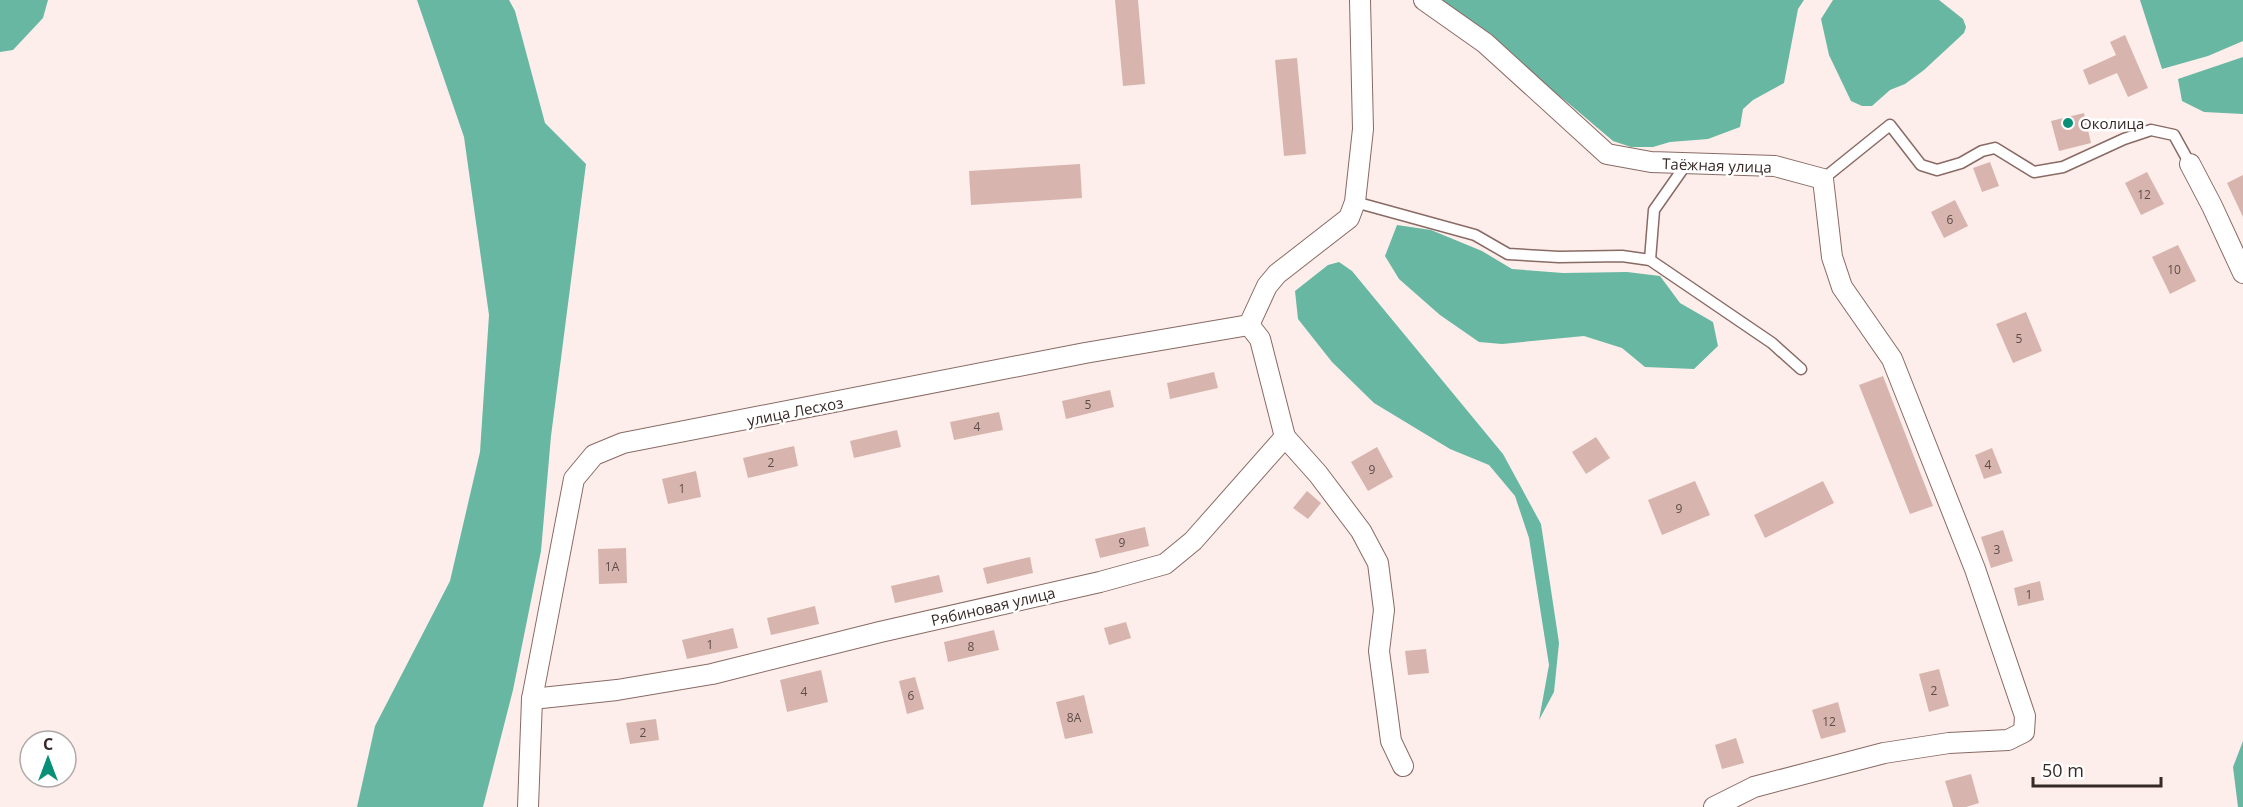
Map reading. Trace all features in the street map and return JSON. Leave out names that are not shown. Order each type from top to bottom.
[{"type":"street","points":[[1360,0],[1363,129],[1355,202],[1349,218],[1276,274],[1267,286],[1249,326],[1260,339],[1285,437],[1318,474],[1354,521],[1378,563],[1384,610],[1379,651],[1391,741],[1403,766]]},
{"type":"street","name":"Таёжная улица","points":[[1424,0],[1485,43],[1607,154],[1651,162],[1775,166],[1823,179]]},
{"type":"street","points":[[2190,165],[2243,273]]},
{"type":"street","points":[[1714,807],[1754,787],[1884,753],[1949,743],[2008,740],[2024,732],[2025,716],[1975,568],[1892,359],[1842,287],[1832,256],[1823,179]]},
{"type":"street","name":"улица Лесхоз","points":[[528,807],[532,699],[574,479],[594,455],[623,443],[1085,353],[1249,326]]},
{"type":"street","name":"Рябиновая улица","points":[[532,699],[617,690],[712,674],[880,632],[1100,582],[1165,564],[1193,541],[1285,437]]},
{"type":"lane","points":[[1823,179],[1890,125],[1921,165],[1936,170],[1961,163],[1982,151],[1995,148],[2034,172],[2063,167],[2124,139],[2151,130],[2174,135],[2190,165]]},
{"type":"lane","points":[[1650,260],[1654,210],[1688,163]]},
{"type":"lane","points":[[1355,202],[1475,236],[1508,254],[1622,256],[1650,260],[1772,343],[1801,369]]},
{"type":"shaded area","points":[[0,0],[48,0],[43,18],[13,50],[0,52]]},
{"type":"shaded area","points":[[417,0],[509,0],[515,11],[545,123],[586,164],[551,436],[541,551],[513,690],[483,807],[357,807],[375,726],[450,581],[480,452],[489,315],[464,137]]},
{"type":"shaded area","points":[[1440,0],[1804,0],[1798,9],[1784,83],[1753,100],[1743,109],[1740,127],[1708,139],[1670,142],[1653,147],[1631,147],[1613,141],[1522,67],[1485,31]]},
{"type":"shaded area","points":[[1833,0],[1939,0],[1963,19],[1966,27],[1964,33],[1924,70],[1905,84],[1890,90],[1872,106],[1862,106],[1851,101],[1829,55],[1821,19]]},
{"type":"shaded area","points":[[2140,0],[2243,0],[2243,41],[2208,56],[2162,69]]},
{"type":"shaded area","points":[[2243,57],[2243,114],[2204,112],[2182,101],[2178,79]]},
{"type":"shaded area","points":[[1397,225],[1431,230],[1482,251],[1512,269],[1563,273],[1627,272],[1660,276],[1680,303],[1713,322],[1718,346],[1694,369],[1645,367],[1622,348],[1584,336],[1502,344],[1479,342],[1440,315],[1399,279],[1385,256]]},
{"type":"shaded area","points":[[1339,262],[1352,271],[1503,454],[1541,524],[1559,643],[1554,692],[1539,720],[1549,665],[1529,538],[1515,496],[1489,465],[1450,449],[1374,403],[1332,362],[1298,319],[1295,291],[1328,265]]},
{"type":"shaded area","points":[[2243,741],[2243,807],[2238,807],[2233,767]]},
{"type":"building","points":[[1115,0],[1138,0],[1145,84],[1123,86]]},
{"type":"building","points":[[2125,35],[2148,88],[2128,97],[2117,73],[2089,85],[2083,70],[2116,55],[2110,42]]},
{"type":"building","points":[[1297,58],[1306,154],[1284,156],[1275,60]]},
{"type":"building","points":[[2084,113],[2091,143],[2059,151],[2051,121]]},
{"type":"building","points":[[1990,162],[1999,186],[1982,192],[1973,168]]},
{"type":"building","points":[[1080,164],[1082,198],[971,205],[969,171]]},
{"type":"building","points":[[2147,172],[2164,204],[2141,215],[2125,183]]},
{"type":"building","points":[[2243,175],[2243,217],[2227,183]]},
{"type":"building","points":[[1955,200],[1968,226],[1944,238],[1931,212]]},
{"type":"building","points":[[2178,245],[2196,281],[2170,294],[2152,257]]},
{"type":"building","points":[[2026,312],[2042,351],[2013,363],[1996,324]]},
{"type":"building","points":[[1214,372],[1218,388],[1170,399],[1167,383]]},
{"type":"building","points":[[1883,376],[1933,506],[1910,514],[1859,385]]},
{"type":"building","points":[[1110,390],[1114,407],[1066,419],[1062,401]]},
{"type":"building","points":[[999,412],[1003,430],[954,440],[950,422]]},
{"type":"building","points":[[897,430],[901,447],[854,458],[850,441]]},
{"type":"building","points":[[1596,437],[1610,458],[1586,474],[1572,452]]},
{"type":"building","points":[[794,446],[798,466],[748,478],[743,458]]},
{"type":"building","points":[[1377,447],[1393,477],[1368,491],[1351,462]]},
{"type":"building","points":[[1992,448],[2002,473],[1984,479],[1975,455]]},
{"type":"building","points":[[696,471],[701,497],[668,504],[662,479]]},
{"type":"building","points":[[1695,481],[1710,515],[1662,535],[1648,500]]},
{"type":"building","points":[[1823,481],[1834,503],[1765,538],[1754,515]]},
{"type":"building","points":[[1307,491],[1321,503],[1308,519],[1293,508]]},
{"type":"building","points":[[1145,527],[1149,546],[1100,558],[1095,539]]},
{"type":"building","points":[[2003,530],[2013,561],[1991,568],[1981,537]]},
{"type":"building","points":[[626,548],[627,583],[599,584],[598,549]]},
{"type":"building","points":[[1030,557],[1033,573],[987,584],[983,568]]},
{"type":"building","points":[[939,575],[943,592],[895,603],[891,586]]},
{"type":"building","points":[[2040,581],[2044,600],[2018,606],[2014,588]]},
{"type":"building","points":[[815,606],[819,624],[771,635],[767,618]]},
{"type":"building","points":[[1126,622],[1131,638],[1109,645],[1104,628]]},
{"type":"building","points":[[733,628],[738,648],[687,659],[682,640]]},
{"type":"building","points":[[994,630],[999,650],[948,662],[944,642]]},
{"type":"building","points":[[1426,649],[1429,673],[1408,675],[1405,651]]},
{"type":"building","points":[[1939,669],[1949,706],[1929,712],[1919,674]]},
{"type":"building","points":[[821,670],[828,702],[787,712],[780,680]]},
{"type":"building","points":[[915,677],[924,709],[907,714],[899,681]]},
{"type":"building","points":[[1084,695],[1093,733],[1065,739],[1056,702]]},
{"type":"building","points":[[1838,702],[1846,732],[1821,739],[1812,710]]},
{"type":"building","points":[[656,719],[659,740],[630,744],[626,723]]},
{"type":"building","points":[[1736,738],[1744,763],[1722,769],[1715,745]]},
{"type":"building","points":[[1971,774],[1979,803],[1966,807],[1953,807],[1945,781]]},
{"type":"place","name":"Околица","points":[[2068,123]]}]
